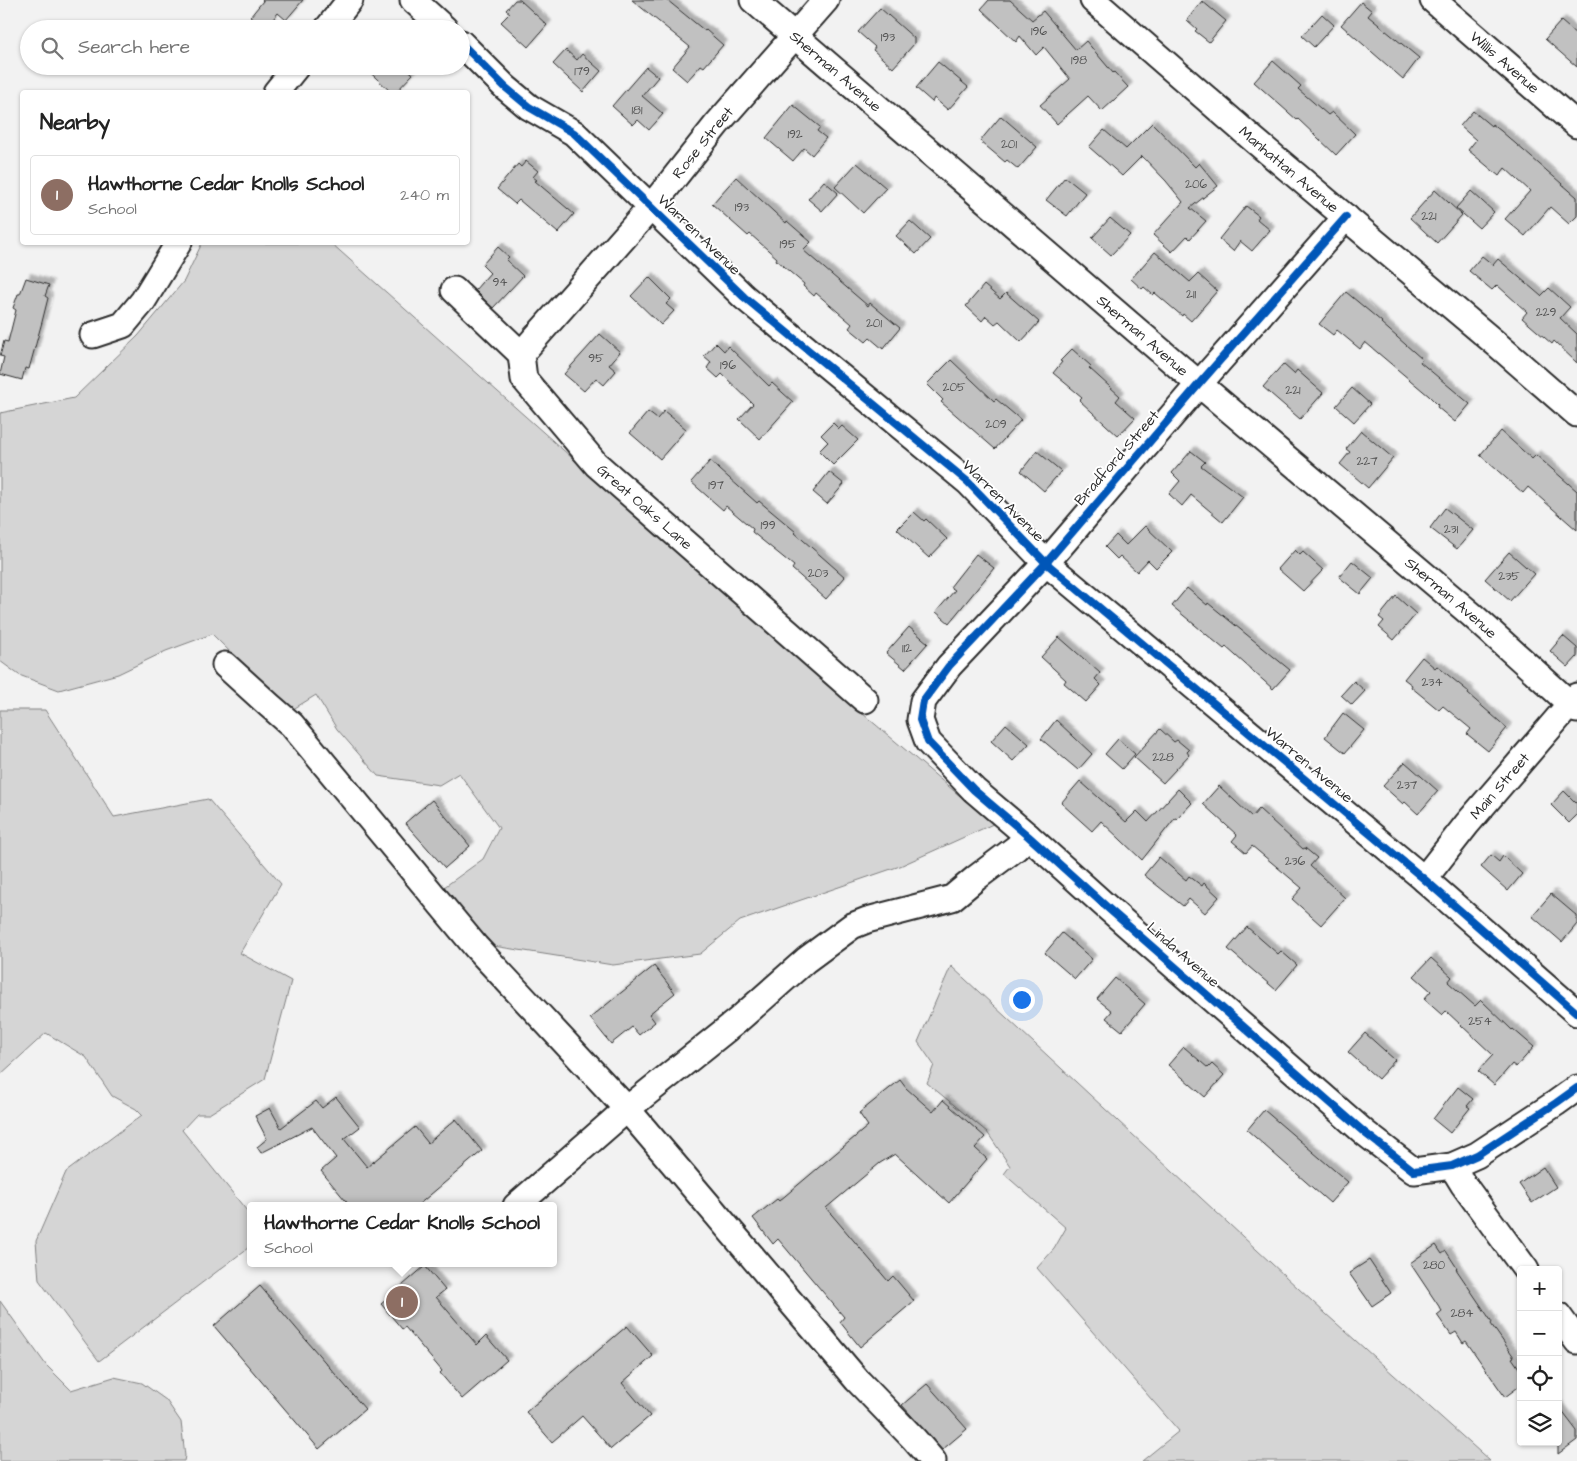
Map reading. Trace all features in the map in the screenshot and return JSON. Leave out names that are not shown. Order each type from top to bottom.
[{"type":"street","points":[[334,20],[350,0]]},
{"type":"street","points":[[413,0],[435,20]]},
{"type":"street","name":"Sherman Avenue","points":[[753,0],[1199,384],[1575,703]]},
{"type":"street","name":"Rose Street","points":[[521,354],[651,208],[717,124],[826,0]]},
{"type":"street","name":"Manhattan Avenue","points":[[1093,0],[1254,140],[1577,414]]},
{"type":"street","name":"Willis Avenue","points":[[1433,0],[1577,125]]},
{"type":"street","name":"Warren Avenue","points":[[470,52],[505,87],[529,107],[574,133],[744,297],[968,482],[1046,563],[1424,879],[1577,1013]]},
{"type":"street","points":[[278,90],[290,75]]},
{"type":"street","name":"Bradford Street","points":[[920,720],[924,701],[949,666],[1046,563],[1199,384],[1346,218]]},
{"type":"street","points":[[93,335],[123,325],[143,301],[177,245]]},
{"type":"street","points":[[454,290],[521,354]]},
{"type":"street","name":"Great Oaks Lane","points":[[521,354],[524,379],[596,464],[865,700]]},
{"type":"street","points":[[225,665],[268,705],[292,724],[476,947],[627,1109],[857,1380],[933,1461]]},
{"type":"street","name":"Main Street","points":[[1424,879],[1467,824],[1575,703]]},
{"type":"street","name":"Linda Avenue","points":[[920,720],[928,742],[945,762],[974,790],[1364,1133],[1414,1171],[1452,1166],[1478,1155],[1577,1088]]},
{"type":"street","points":[[521,1202],[627,1109],[737,1020],[806,960],[852,926],[867,920],[952,898],[1016,848],[1028,836]]},
{"type":"street","points":[[1452,1166],[1523,1266]]},
{"type":"street","points":[[1562,1320],[1577,1341]]},
{"type":"shaded area","points":[[201,245],[333,245],[784,647],[993,824],[900,866],[740,921],[700,954],[613,965],[487,945],[440,890],[483,859],[499,828],[459,773],[439,785],[378,776],[337,729],[316,695],[290,711],[212,634],[166,651],[118,674],[59,690],[19,675],[0,661],[0,413],[74,398],[138,336],[184,281]]},
{"type":"shaded area","points":[[0,710],[45,710],[114,817],[208,799],[281,884],[240,953],[291,981],[265,1079],[209,1114],[197,1114],[182,1130],[247,1211],[247,1249],[99,1361],[39,1280],[36,1241],[66,1172],[142,1115],[136,1109],[112,1096],[86,1057],[46,1033],[0,1075]]},
{"type":"shaded area","points":[[951,966],[1326,1314],[1490,1461],[1142,1461],[1179,1431],[1037,1268],[1054,1249],[1066,1228],[1004,1174],[1010,1166],[987,1132],[927,1083],[934,1065],[918,1042]]},
{"type":"shaded area","points":[[0,1301],[46,1365],[71,1390],[114,1377],[142,1383],[166,1400],[181,1422],[184,1461],[0,1461]]},
{"type":"building","points":[[303,0],[286,20],[278,13],[272,20],[254,20],[250,17],[263,1]]},
{"type":"building","points":[[515,0],[520,0],[547,25],[528,47],[501,22],[510,13],[506,10]]},
{"type":"building","points":[[632,0],[667,0],[723,45],[704,67],[701,65],[687,81],[672,68],[690,47]]},
{"type":"building","points":[[989,0],[1010,0],[1032,20],[1043,11],[1076,50],[1086,41],[1113,73],[1128,87],[1102,111],[1088,96],[1057,124],[1040,105],[1070,79],[1044,47],[1036,55],[1020,36],[1016,42],[981,9]]},
{"type":"building","points":[[1202,1],[1226,21],[1209,42],[1195,31],[1197,29],[1187,20]]},
{"type":"building","points":[[1361,2],[1372,11],[1368,16],[1419,58],[1403,79],[1341,25]]},
{"type":"building","points":[[880,8],[914,38],[914,44],[893,68],[873,50],[875,47],[858,32]]},
{"type":"building","points":[[1322,14],[1334,25],[1314,47],[1302,36]]},
{"type":"building","points":[[1561,21],[1577,35],[1577,67],[1545,39]]},
{"type":"building","points":[[566,50],[577,60],[582,54],[601,71],[583,92],[553,64]]},
{"type":"building","points":[[1273,61],[1301,86],[1298,89],[1328,115],[1332,112],[1355,134],[1336,155],[1298,119],[1254,82]]},
{"type":"building","points":[[938,62],[968,87],[948,110],[934,98],[932,102],[916,88]]},
{"type":"building","points":[[646,67],[658,77],[642,96],[663,114],[649,130],[638,120],[633,125],[612,106]]},
{"type":"building","points":[[373,75],[412,75],[398,90],[389,90]]},
{"type":"building","points":[[793,105],[820,127],[817,131],[826,138],[812,155],[804,148],[793,161],[766,138]]},
{"type":"building","points":[[1473,111],[1491,126],[1492,124],[1501,131],[1577,197],[1577,216],[1569,224],[1550,207],[1525,236],[1505,219],[1530,191],[1505,168],[1499,176],[1468,150],[1476,140],[1460,126]]},
{"type":"building","points":[[1001,116],[1037,147],[1018,169],[1007,160],[1005,162],[980,141]]},
{"type":"building","points":[[1152,123],[1195,167],[1199,163],[1218,186],[1190,208],[1206,221],[1190,239],[1187,236],[1172,252],[1153,235],[1183,202],[1142,156],[1122,176],[1089,147],[1104,130],[1126,149]]},
{"type":"building","points":[[526,161],[538,171],[533,177],[537,180],[535,181],[574,214],[558,233],[519,200],[515,204],[497,189],[518,164],[521,167]]},
{"type":"building","points":[[857,163],[886,188],[863,213],[835,187]]},
{"type":"building","points":[[736,177],[786,223],[787,221],[811,242],[803,250],[868,306],[870,303],[900,328],[883,349],[870,338],[866,342],[849,328],[852,324],[816,293],[814,296],[803,286],[804,284],[776,260],[777,258],[750,234],[748,236],[712,204]]},
{"type":"building","points":[[1065,177],[1085,193],[1067,216],[1046,200]]},
{"type":"building","points":[[824,181],[838,193],[822,211],[808,199]]},
{"type":"building","points":[[1435,190],[1462,215],[1437,243],[1410,218]]},
{"type":"building","points":[[1471,191],[1494,212],[1479,228],[1456,208]]},
{"type":"building","points":[[1246,206],[1259,216],[1257,219],[1270,230],[1252,251],[1240,241],[1233,251],[1219,239]]},
{"type":"building","points":[[1110,218],[1130,235],[1111,255],[1092,238]]},
{"type":"building","points":[[910,221],[930,239],[916,254],[896,236]]},
{"type":"building","points":[[498,247],[509,257],[506,260],[523,276],[493,308],[475,290],[490,273],[482,265]]},
{"type":"building","points":[[1155,252],[1190,282],[1198,274],[1217,291],[1191,321],[1183,314],[1182,316],[1155,293],[1153,295],[1144,287],[1142,289],[1131,279]]},
{"type":"building","points":[[1482,256],[1493,265],[1498,259],[1541,296],[1549,288],[1570,307],[1560,318],[1577,334],[1577,363],[1554,341],[1552,344],[1522,318],[1527,312],[1497,285],[1492,290],[1469,271]]},
{"type":"building","points":[[649,277],[671,299],[666,304],[674,311],[661,325],[631,296]]},
{"type":"building","points":[[26,278],[49,285],[45,296],[48,298],[29,369],[25,368],[22,380],[0,374],[4,357],[0,356],[4,341],[8,342],[16,310],[13,308]]},
{"type":"building","points":[[984,285],[1000,299],[1006,293],[1039,322],[1021,342],[999,321],[995,324],[986,316],[982,321],[966,306]]},
{"type":"building","points":[[1346,292],[1422,359],[1420,362],[1470,404],[1455,422],[1437,407],[1438,405],[1429,396],[1365,342],[1360,349],[1337,330],[1333,335],[1319,324]]},
{"type":"building","points":[[600,334],[620,352],[609,365],[616,371],[604,385],[596,378],[584,391],[564,374]]},
{"type":"building","points":[[716,343],[724,351],[728,346],[769,386],[772,383],[793,402],[760,439],[739,419],[753,404],[722,374],[718,378],[707,368],[711,362],[704,356]]},
{"type":"building","points":[[1072,349],[1091,366],[1089,368],[1120,396],[1116,401],[1135,418],[1118,436],[1079,400],[1082,397],[1053,373],[1062,362],[1060,361]]},
{"type":"building","points":[[951,360],[994,401],[996,399],[1021,420],[995,449],[941,402],[943,400],[927,384]]},
{"type":"building","points":[[1283,364],[1294,374],[1297,370],[1323,393],[1300,419],[1263,387]]},
{"type":"building","points":[[1352,388],[1370,404],[1354,422],[1336,406]]},
{"type":"building","points":[[664,411],[686,429],[660,459],[630,433],[648,412],[657,419]]},
{"type":"building","points":[[833,423],[839,429],[842,426],[858,440],[833,465],[819,451],[828,442],[821,435]]},
{"type":"building","points":[[1361,431],[1393,458],[1368,488],[1340,464],[1350,452],[1346,449]]},
{"type":"building","points":[[1501,431],[1532,459],[1536,455],[1577,491],[1577,530],[1528,487],[1523,493],[1480,455]]},
{"type":"building","points":[[1037,451],[1061,471],[1044,491],[1021,471]]},
{"type":"building","points":[[1191,451],[1205,462],[1201,466],[1243,497],[1223,522],[1191,495],[1182,506],[1169,494],[1180,481],[1172,473]]},
{"type":"building","points":[[710,461],[757,503],[759,501],[796,532],[845,577],[826,599],[792,569],[794,566],[752,532],[753,529],[726,506],[723,510],[691,482]]},
{"type":"building","points":[[829,472],[844,484],[827,504],[813,492]]},
{"type":"building","points":[[1445,508],[1473,530],[1457,549],[1430,528]]},
{"type":"building","points":[[914,512],[924,521],[926,519],[947,539],[929,558],[897,529]]},
{"type":"building","points":[[1145,526],[1172,552],[1156,568],[1148,560],[1137,572],[1120,556],[1117,559],[1105,547],[1116,535],[1126,545]]},
{"type":"building","points":[[1295,550],[1300,555],[1303,552],[1323,570],[1303,591],[1278,569]]},
{"type":"building","points":[[1509,552],[1534,574],[1510,601],[1485,579]]},
{"type":"building","points":[[976,554],[994,568],[949,623],[936,612],[955,590],[950,587]]},
{"type":"building","points":[[1352,561],[1373,578],[1360,594],[1339,577]]},
{"type":"building","points":[[1187,588],[1290,670],[1273,689],[1226,647],[1224,649],[1172,606]]},
{"type":"building","points":[[1396,596],[1416,614],[1394,640],[1379,627],[1384,621],[1379,617]]},
{"type":"building","points":[[909,627],[928,643],[905,669],[886,653]]},
{"type":"building","points":[[1563,636],[1577,648],[1577,657],[1568,667],[1550,651]]},
{"type":"building","points":[[1059,637],[1100,673],[1095,679],[1101,685],[1086,702],[1064,683],[1066,680],[1041,657]]},
{"type":"building","points":[[1422,657],[1435,668],[1437,666],[1469,692],[1468,694],[1507,728],[1488,751],[1467,734],[1471,729],[1443,706],[1439,710],[1404,679]]},
{"type":"building","points":[[1354,681],[1365,691],[1352,705],[1341,695]]},
{"type":"building","points":[[1343,713],[1364,730],[1345,753],[1325,737]]},
{"type":"building","points":[[1056,720],[1092,754],[1078,770],[1041,739]]},
{"type":"building","points":[[1006,724],[1029,744],[1013,761],[991,741]]},
{"type":"building","points":[[1160,729],[1174,742],[1177,740],[1189,750],[1187,752],[1189,755],[1163,783],[1134,757]]},
{"type":"building","points":[[1118,739],[1135,754],[1122,769],[1105,754]]},
{"type":"building","points":[[1405,762],[1438,791],[1418,814],[1405,802],[1403,804],[1383,786]]},
{"type":"building","points":[[1080,781],[1126,822],[1137,811],[1148,822],[1178,789],[1192,803],[1177,819],[1175,818],[1142,860],[1101,821],[1092,831],[1061,803]]},
{"type":"building","points":[[1219,786],[1252,817],[1259,809],[1303,849],[1305,848],[1317,858],[1310,866],[1345,898],[1321,925],[1292,899],[1302,888],[1252,846],[1246,853],[1232,841],[1237,835],[1203,804]]},
{"type":"building","points":[[1564,791],[1577,804],[1577,815],[1569,823],[1551,805]]},
{"type":"building","points":[[432,800],[470,846],[445,868],[405,823]]},
{"type":"building","points":[[1491,855],[1499,862],[1503,856],[1522,874],[1508,891],[1481,867]]},
{"type":"building","points":[[1159,857],[1186,880],[1189,876],[1202,886],[1204,883],[1219,897],[1205,913],[1189,899],[1183,906],[1144,875]]},
{"type":"building","points":[[1551,894],[1577,916],[1577,924],[1562,942],[1532,916]]},
{"type":"building","points":[[1247,927],[1278,954],[1281,951],[1297,965],[1276,990],[1228,949]]},
{"type":"building","points":[[1062,933],[1092,959],[1075,979],[1045,953]]},
{"type":"building","points":[[1431,958],[1452,977],[1448,982],[1475,1006],[1481,1000],[1512,1030],[1534,1047],[1516,1067],[1512,1064],[1494,1085],[1478,1071],[1493,1055],[1446,1011],[1442,1015],[1424,999],[1431,991],[1414,976]]},
{"type":"building","points":[[654,966],[675,993],[649,1014],[655,1022],[639,1035],[632,1027],[611,1044],[590,1018]]},
{"type":"building","points":[[1115,978],[1145,1004],[1122,1031],[1106,1018],[1112,1011],[1097,999]]},
{"type":"building","points":[[1365,1033],[1395,1060],[1378,1079],[1348,1052]]},
{"type":"building","points":[[1184,1047],[1208,1068],[1212,1064],[1224,1075],[1205,1097],[1168,1065]]},
{"type":"building","points":[[900,1080],[906,1088],[933,1112],[943,1100],[985,1137],[975,1148],[987,1159],[949,1203],[895,1154],[880,1163],[826,1208],[888,1281],[893,1276],[914,1301],[860,1347],[840,1322],[844,1317],[778,1239],[773,1244],[753,1218],[777,1199],[779,1201],[868,1126],[859,1113]]},
{"type":"building","points":[[1458,1087],[1473,1099],[1467,1106],[1470,1108],[1450,1133],[1433,1119]]},
{"type":"building","points":[[336,1097],[360,1127],[344,1139],[367,1167],[415,1127],[428,1143],[456,1119],[482,1151],[422,1202],[347,1202],[321,1171],[336,1158],[312,1127],[261,1153],[257,1147],[267,1139],[255,1116],[270,1108],[281,1128],[316,1101],[322,1108]]},
{"type":"building","points":[[1264,1110],[1348,1182],[1330,1203],[1247,1130]]},
{"type":"building","points":[[1543,1167],[1556,1187],[1532,1203],[1519,1184]]},
{"type":"building","points":[[1436,1245],[1442,1254],[1446,1251],[1492,1322],[1491,1324],[1514,1357],[1512,1358],[1517,1365],[1517,1388],[1505,1397],[1466,1341],[1463,1343],[1456,1332],[1451,1335],[1437,1315],[1442,1311],[1410,1263]]},
{"type":"building","points":[[1369,1260],[1391,1293],[1372,1306],[1349,1273]]},
{"type":"building","points":[[426,1267],[445,1290],[436,1297],[477,1345],[486,1336],[507,1360],[462,1399],[440,1373],[442,1371],[405,1327],[402,1329],[381,1304]]},
{"type":"building","points":[[260,1286],[365,1409],[319,1449],[214,1326]]},
{"type":"building","points":[[627,1326],[653,1356],[622,1383],[650,1416],[611,1449],[582,1416],[552,1442],[526,1412]]},
{"type":"building","points":[[927,1384],[967,1429],[942,1450],[902,1405]]},
{"type":"building","points":[[1562,1411],[1577,1431],[1577,1440],[1558,1454],[1558,1446],[1562,1446]]},
{"type":"cycle path","points":[[470,52],[505,87],[529,107],[574,133],[744,297],[968,482],[1046,563],[1424,879],[1577,1013]]},
{"type":"cycle path","points":[[1346,217],[1199,384],[1046,563],[949,666],[923,701],[920,720],[928,742],[974,790],[1365,1133],[1414,1171],[1452,1166],[1477,1155],[1577,1088]]},
{"type":"place","name":"Hawthorne Cedar Knolls School","points":[[402,1302]]}]
